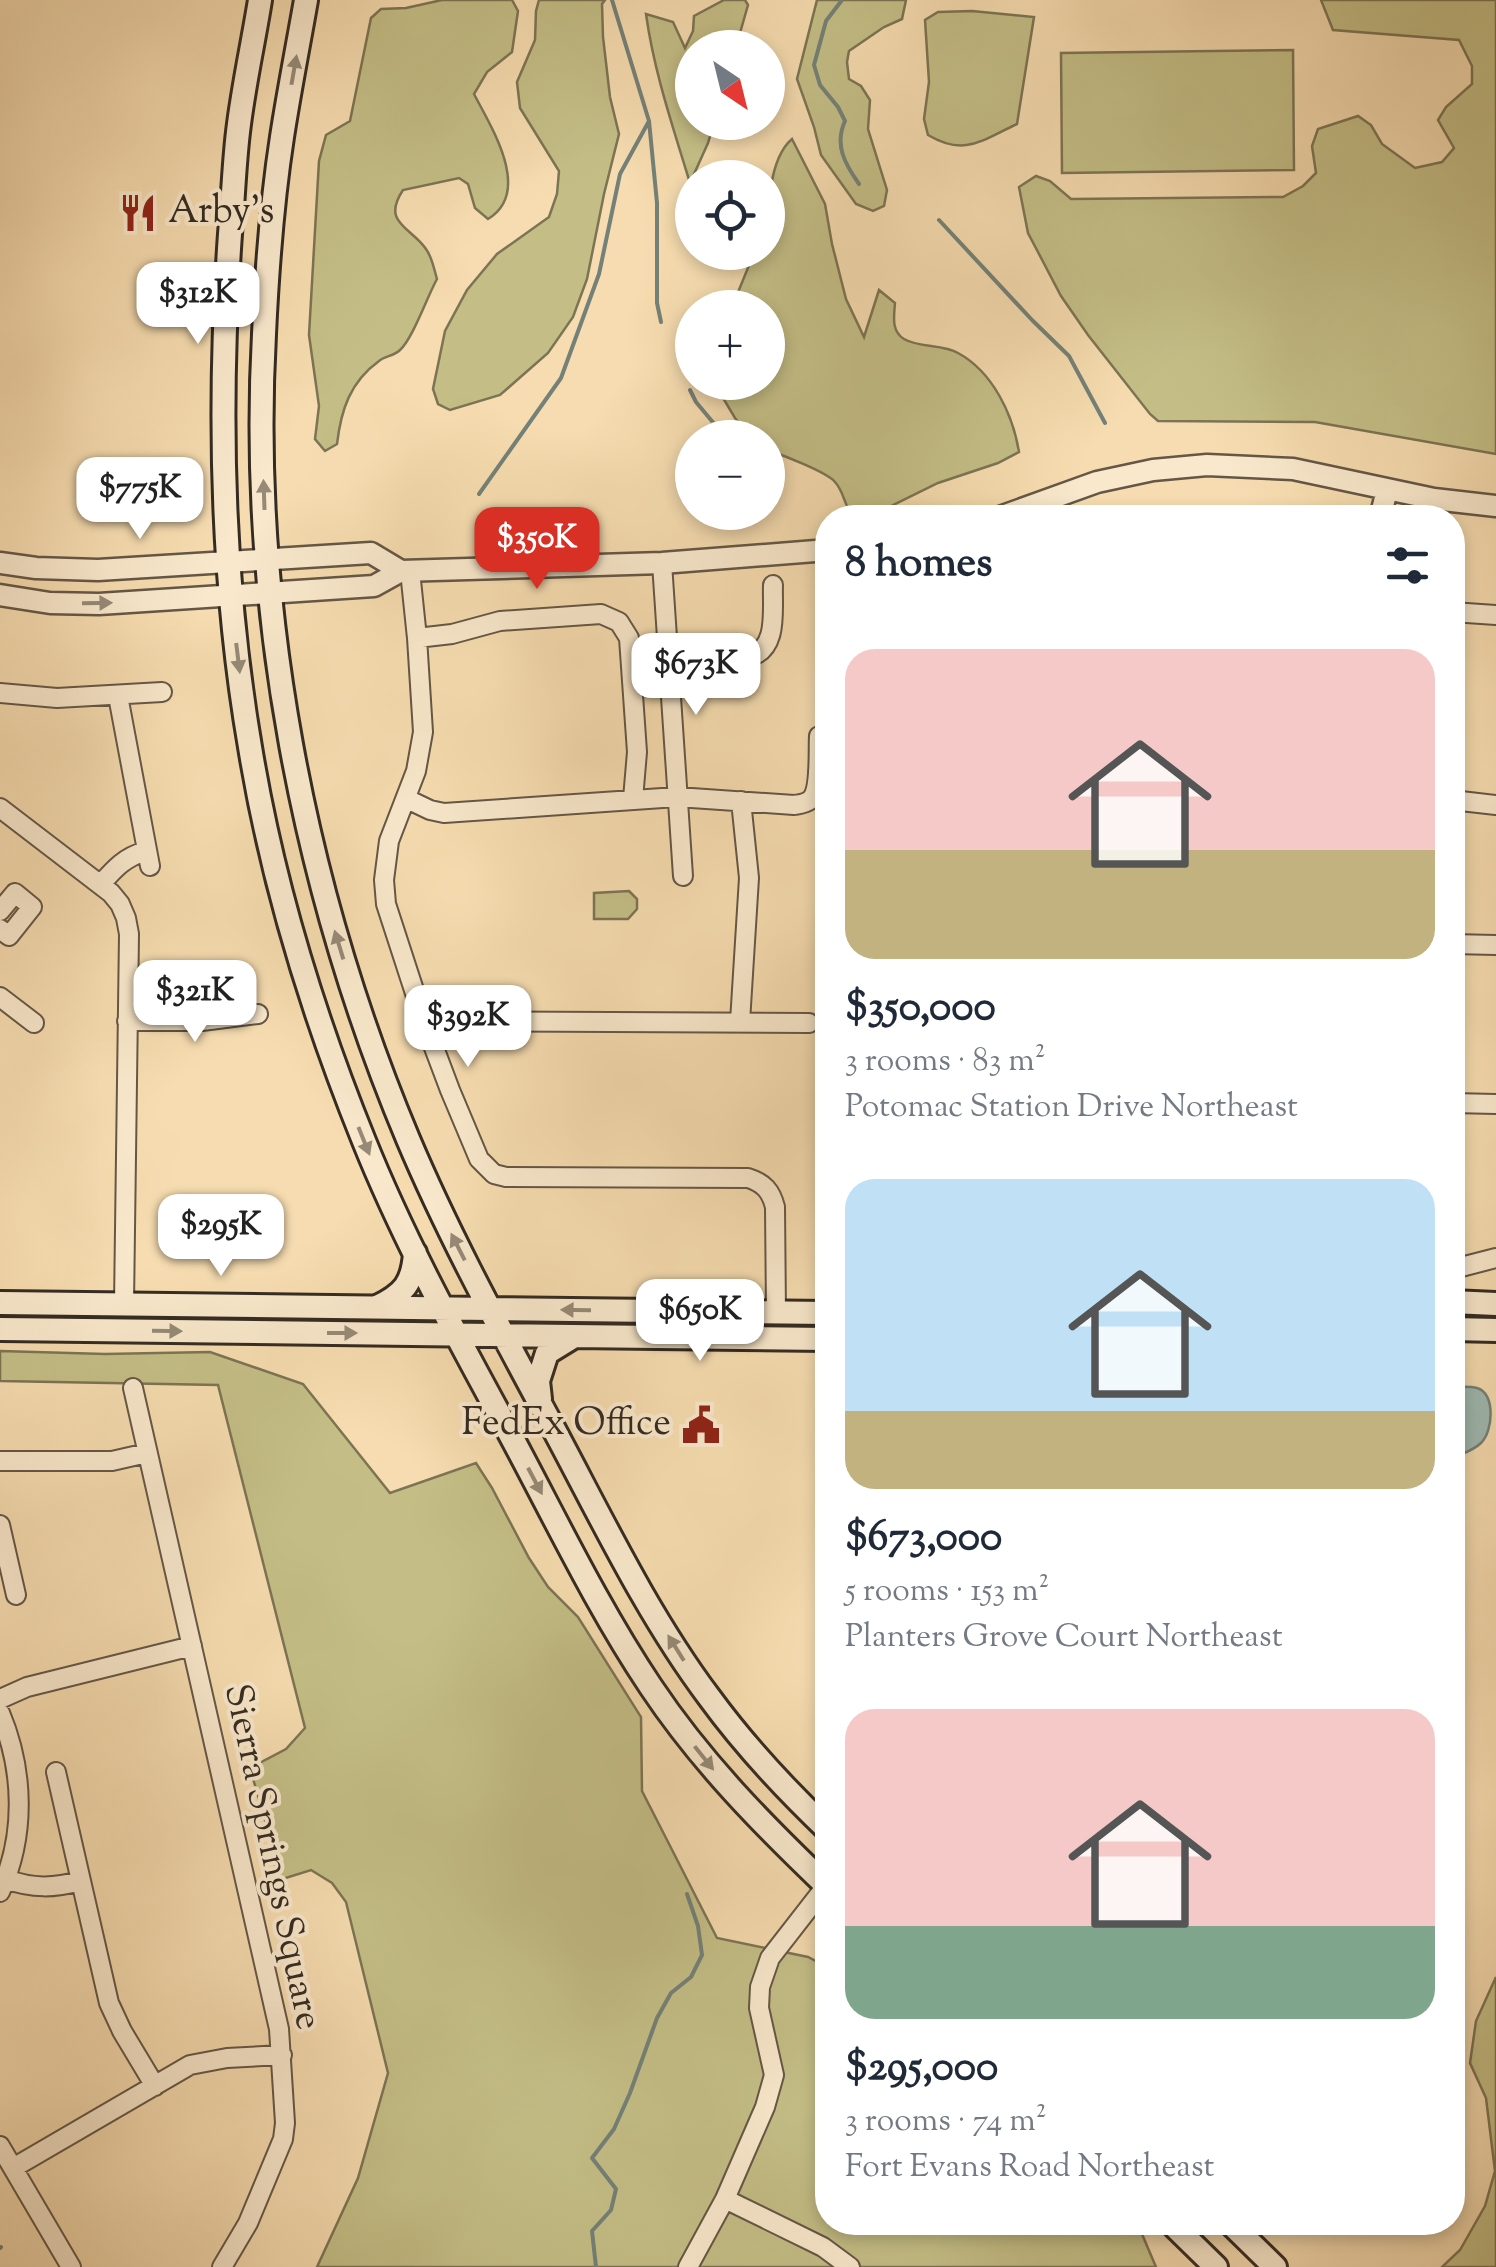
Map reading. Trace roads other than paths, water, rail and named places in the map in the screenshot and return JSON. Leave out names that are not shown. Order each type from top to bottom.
[{"type":"main road","points":[[260,0],[238,132],[226,297],[222,416],[228,561],[252,762],[306,978],[365,1144],[415,1253],[618,1636],[651,1688],[716,1773],[815,1875]]},
{"type":"main road","points":[[306,0],[282,140],[267,290],[262,446],[266,558],[292,745],[332,923],[408,1140],[502,1334],[627,1563],[693,1674],[754,1754],[815,1817]]},
{"type":"main road","points":[[377,1307],[404,1290],[411,1278],[415,1253]]},
{"type":"main road","points":[[0,1302],[815,1313]]},
{"type":"main road","points":[[1465,1303],[1496,1304]]},
{"type":"main road","points":[[0,1328],[111,1316],[120,1312],[124,1304]]},
{"type":"main road","points":[[0,1328],[815,1339]]},
{"type":"main road","points":[[1465,1329],[1496,1330]]},
{"type":"main road","points":[[540,1402],[538,1381],[547,1353],[574,1336]]},
{"type":"main road","points":[[1183,2235],[1216,2267]]},
{"type":"main road","points":[[1242,2235],[1275,2267]]},
{"type":"street","points":[[1034,505],[1110,478],[1207,465],[1293,469],[1434,500],[1496,506]]},
{"type":"street","points":[[1383,505],[1387,490]]},
{"type":"street","points":[[0,595],[50,603],[99,604],[374,586],[406,571],[662,564],[815,551]]},
{"type":"street","points":[[0,563],[98,570],[370,552],[406,571]]},
{"type":"street","points":[[662,564],[683,876]]},
{"type":"street","points":[[406,571],[417,638],[423,732],[406,799],[388,841],[386,904],[424,1021],[479,1159],[494,1174],[506,1177],[758,1181],[775,1207],[776,1312]]},
{"type":"street","points":[[667,651],[757,655],[770,636],[773,585]]},
{"type":"street","points":[[1465,613],[1496,616]]},
{"type":"street","points":[[417,638],[452,634],[500,620],[601,614],[620,622],[629,638],[638,752],[633,798]]},
{"type":"street","points":[[0,693],[57,698],[162,692]]},
{"type":"street","points":[[101,884],[128,857],[148,859],[118,696]]},
{"type":"street","points":[[406,799],[444,812],[677,797],[794,805],[805,804],[815,792]]},
{"type":"street","points":[[740,801],[749,878],[740,1022]]},
{"type":"street","points":[[1465,801],[1496,805]]},
{"type":"street","points":[[0,808],[101,884],[120,904],[126,918],[129,934],[124,1304]]},
{"type":"street","points":[[0,912],[15,893],[32,907],[8,936],[0,929]]},
{"type":"street","points":[[1465,944],[1496,945]]},
{"type":"street","points":[[0,997],[34,1023]]},
{"type":"street","points":[[128,1021],[202,1021],[258,1014]]},
{"type":"street","points":[[424,1021],[808,1024]]},
{"type":"street","points":[[1465,1103],[1496,1104]]},
{"type":"street","points":[[1465,1265],[1496,1258]]},
{"type":"street","name":"Sierra Springs Square","points":[[133,1388],[282,2055],[283,2138],[248,2222],[222,2267]]},
{"type":"street","points":[[0,1461],[112,1461],[148,1453]]},
{"type":"street","points":[[0,1525],[16,1595]]},
{"type":"street","points":[[0,1699],[27,1687],[192,1646]]},
{"type":"street","points":[[0,1713],[14,1756],[20,1807],[3,1885],[55,1888],[81,1881]]},
{"type":"street","points":[[56,1772],[109,2003],[155,2086]]},
{"type":"street","points":[[688,2267],[725,2199],[774,2076],[759,2008],[760,1987],[770,1958],[815,1902]]},
{"type":"street","points":[[13,2168],[190,2066],[227,2058],[282,2055]]},
{"type":"street","points":[[0,2146],[71,2267]]},
{"type":"street","points":[[725,2199],[824,2248],[850,2267]]},
{"type":"water","points":[[1465,1387],[1483,1391],[1491,1413],[1485,1438],[1465,1453]]},
{"type":"waterway","points":[[612,0],[649,121],[657,203],[657,303],[661,322]]},
{"type":"waterway","points":[[842,0],[826,21],[814,65],[820,85],[845,121],[843,154],[859,184]]},
{"type":"waterway","points":[[479,494],[561,378],[599,274],[620,174],[649,121]]},
{"type":"waterway","points":[[939,220],[1069,356],[1105,423]]},
{"type":"waterway","points":[[695,400],[711,420]]},
{"type":"waterway","points":[[596,2267],[592,2231],[611,2210],[616,2189],[592,2158],[614,2129],[657,2018],[671,1993],[691,1977],[702,1955],[698,1926],[687,1894]]},
{"type":"place","name":"Arby's","points":[[138,213]]},
{"type":"place","name":"FedEx Office","points":[[701,1425]]}]
